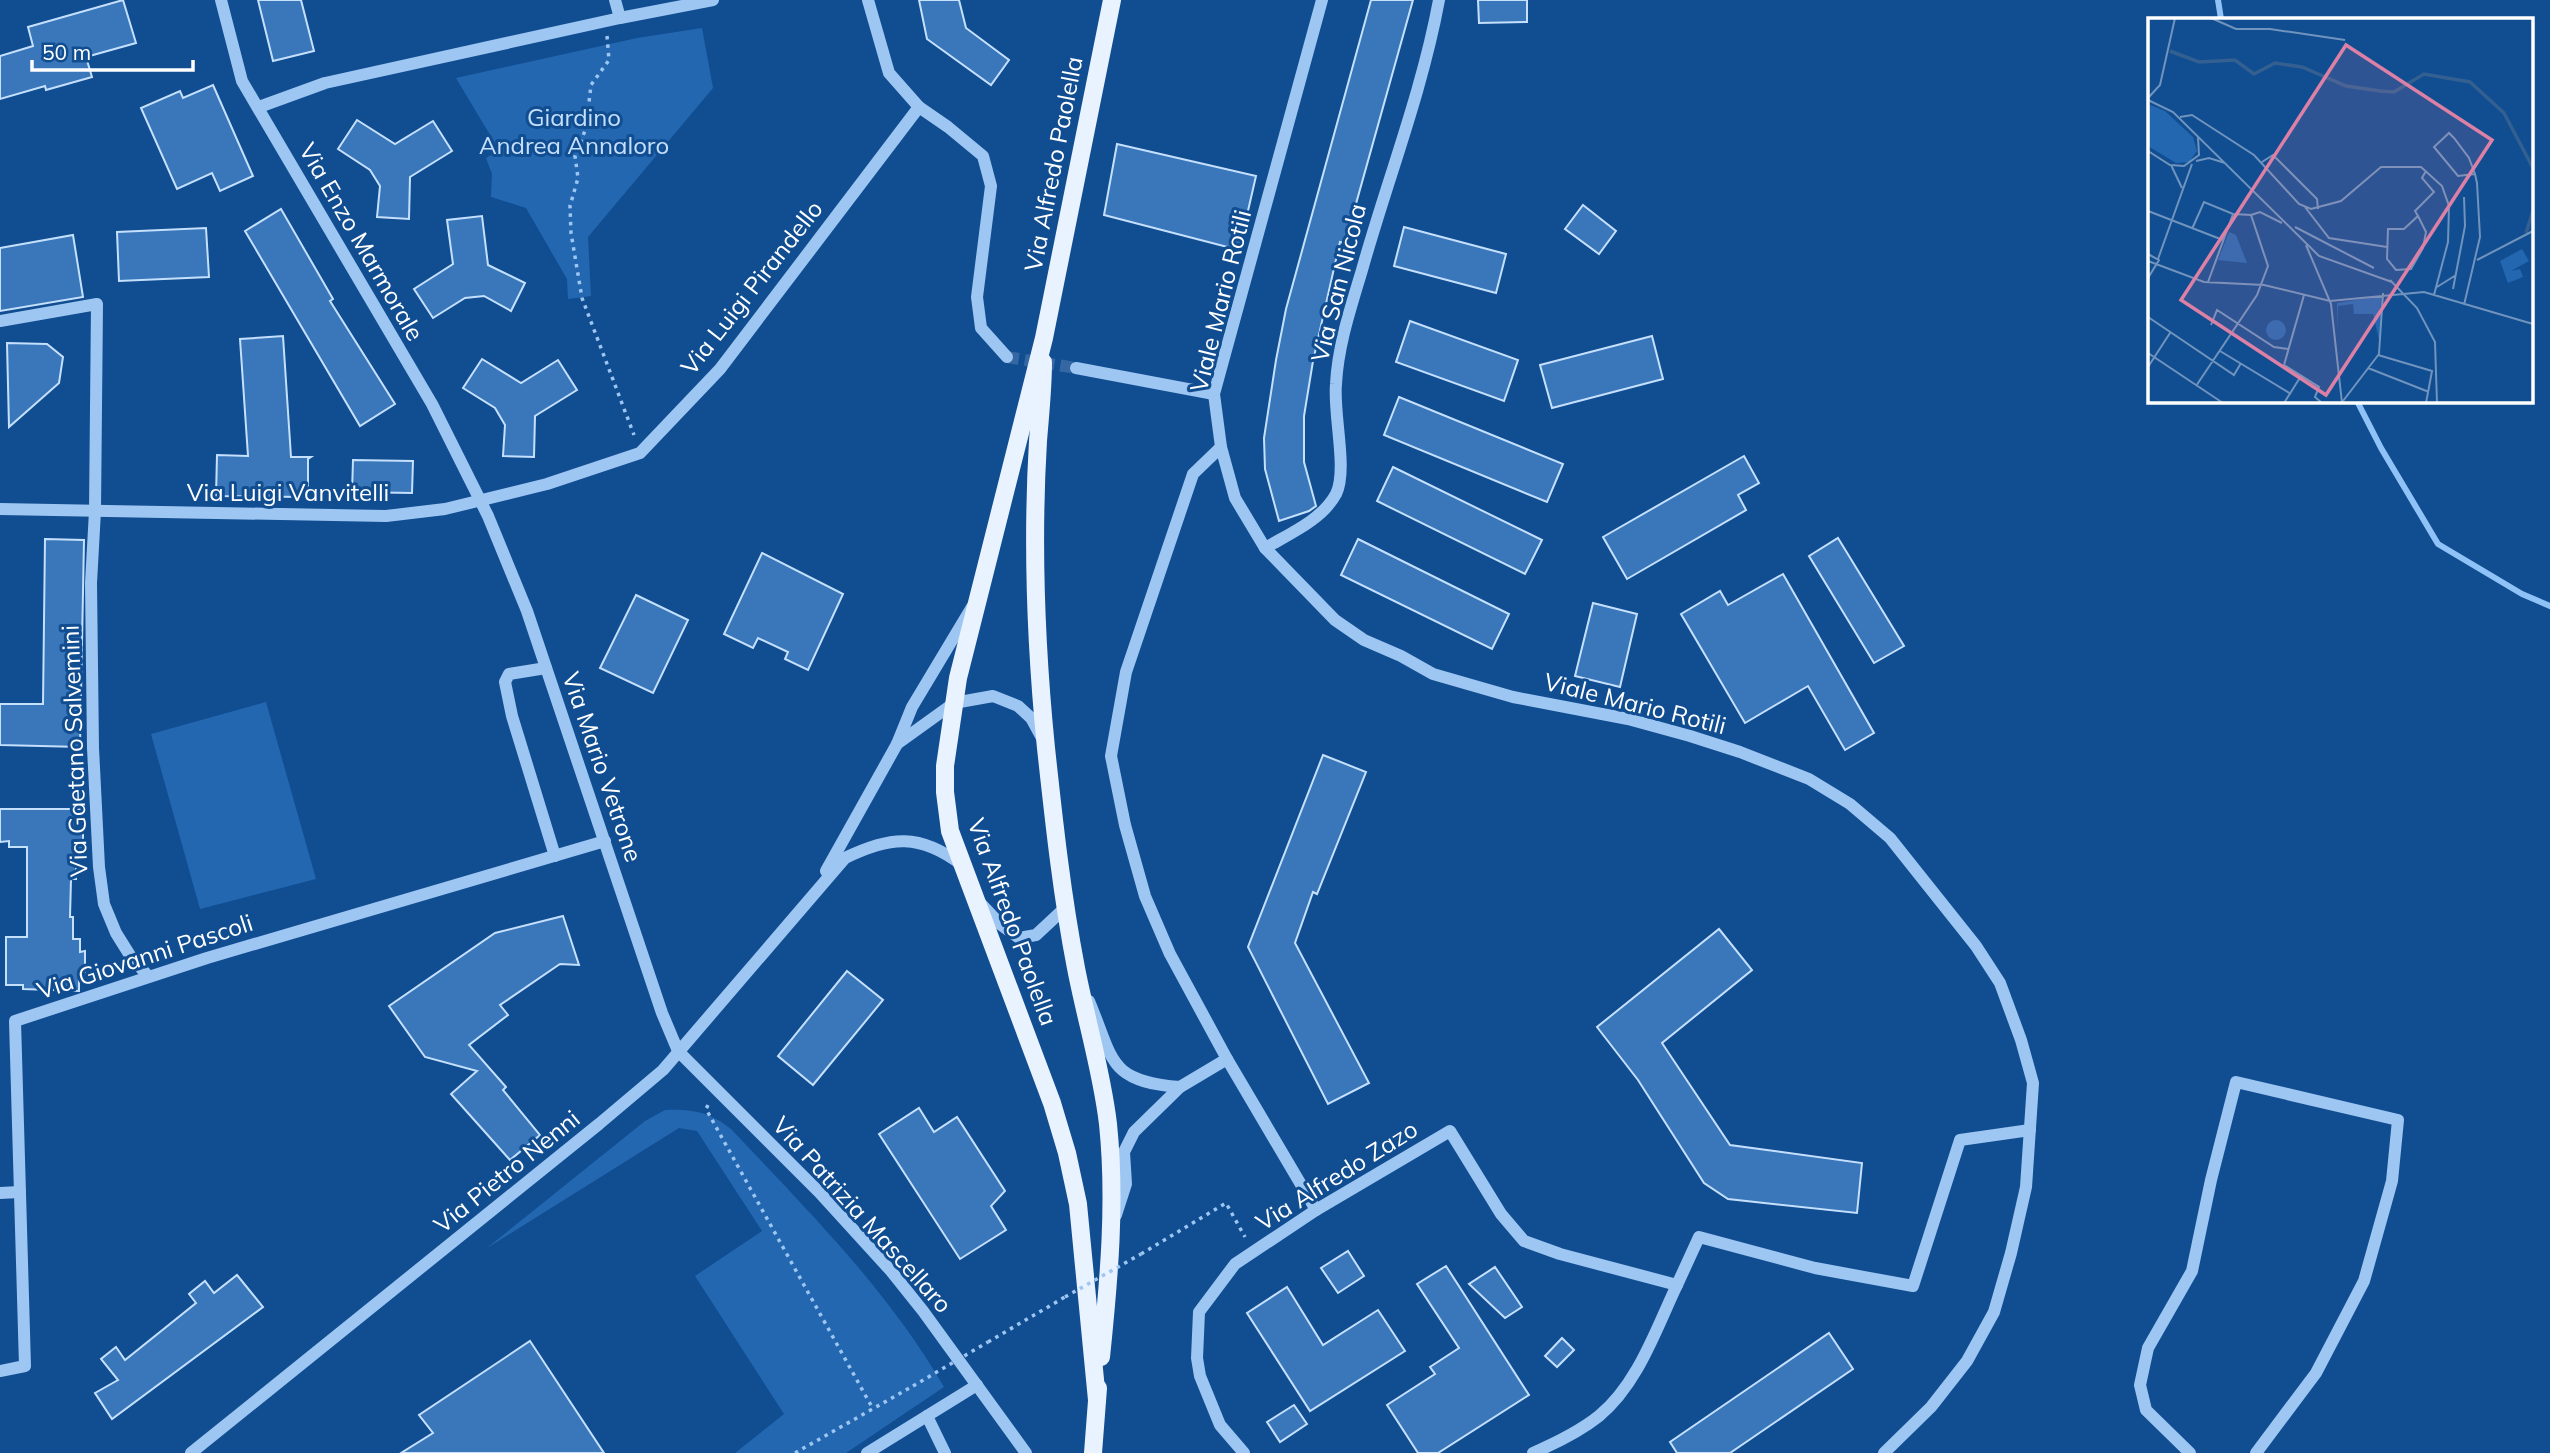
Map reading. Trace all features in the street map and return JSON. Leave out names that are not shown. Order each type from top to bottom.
[{"type":"main road","name":"Via Alfredo Paolella","points":[[1097,1400],[1078,1204],[1067,1153],[1052,1103],[950,831],[945,792],[958,678],[1044,338],[1112,0]]},
{"type":"main road","name":"Via Alfredo Paolella","points":[[1044,338],[1036,540],[1040,668],[1046,746],[1065,908],[1108,1123],[1111,1183],[1110,1232],[1093,1453]]},
{"type":"street","name":"Via Enzo Marmorale","points":[[221,0],[242,81],[432,404],[480,500]]},
{"type":"street","points":[[615,0],[620,18]]},
{"type":"street","points":[[259,107],[325,83],[713,0]]},
{"type":"street","points":[[868,0],[889,73],[919,107],[983,156],[991,186],[977,297],[981,328],[1007,357]]},
{"type":"street","name":"Viale Mario Rotili","points":[[1322,0],[1214,394],[1221,447],[1235,498],[1265,548],[1335,620],[1364,640],[1433,674],[1513,696],[1629,719],[1690,736],[1808,779],[1850,803],[1890,838],[1976,946],[2000,983],[2033,1083],[2026,1187],[2011,1253],[1994,1312],[1960,1370],[1931,1407],[1884,1453]]},
{"type":"street","name":"Via San Nicola","points":[[1265,548],[1301,527],[1326,508],[1337,492],[1341,464],[1335,412],[1336,381],[1350,312],[1419,80],[1439,0]]},
{"type":"street","name":"Via Luigi Pirandello","points":[[480,500],[547,484],[640,453],[720,369],[919,107]]},
{"type":"street","points":[[0,321],[97,304],[95,511]]},
{"type":"street","points":[[1076,368],[1214,394]]},
{"type":"street","points":[[1221,447],[1193,474],[1126,672],[1111,756],[1125,825],[1145,896],[1170,954],[1227,1059],[1316,1210]]},
{"type":"street","name":"Via Luigi Vanvitelli","points":[[0,509],[386,516],[445,509],[480,500]]},
{"type":"street","name":"Via Mario Vetrone","points":[[480,500],[527,611],[662,1013],[678,1051]]},
{"type":"street","name":"Via Gaetano Salvemini","points":[[95,511],[91,583],[93,748],[99,867],[104,904],[116,933],[131,957],[148,976]]},
{"type":"street","points":[[897,744],[912,707],[981,592]]},
{"type":"street","points":[[546,668],[509,674],[505,682],[512,716],[555,856]]},
{"type":"street","points":[[954,704],[993,696],[1018,706],[1031,718],[1046,746]]},
{"type":"street","name":"Via Pietro Nenni","points":[[816,890],[897,744],[954,704]]},
{"type":"street","name":"Via Pietro Nenni","points":[[191,1453],[663,1070],[845,858],[870,846],[903,839],[942,850],[965,868]]},
{"type":"street","name":"Via Giovanni Pascoli","points":[[0,1371],[25,1366],[15,1021],[148,976],[605,841]]},
{"type":"street","points":[[976,899],[1001,925],[1019,938],[1036,935],[1065,908]]},
{"type":"street","points":[[1076,969],[1114,1062],[1123,1073],[1134,1080],[1180,1087]]},
{"type":"street","name":"Via Patrizia Mascellaro","points":[[678,1051],[819,1192],[891,1271],[1026,1453]]},
{"type":"street","points":[[1110,1232],[1126,1184],[1124,1152],[1134,1132],[1180,1087],[1227,1059]]},
{"type":"street","points":[[2190,1453],[2146,1410],[2140,1385],[2148,1348],[2192,1271],[2211,1180],[2236,1082],[2398,1120],[2392,1181],[2364,1281],[2316,1373],[2256,1453]]},
{"type":"street","points":[[1532,1453],[1563,1440],[1600,1415],[1640,1363],[1699,1237],[1815,1268],[1913,1286],[1960,1140],[2030,1130]]},
{"type":"street","name":"Via Alfredo Zazo","points":[[1244,1453],[1220,1425],[1200,1376],[1197,1336],[1199,1312],[1235,1264],[1316,1210],[1450,1131],[1501,1214],[1524,1241],[1560,1254],[1677,1285]]},
{"type":"street","points":[[0,1193],[20,1192]]},
{"type":"street","points":[[867,1453],[977,1385]]},
{"type":"street","points":[[927,1416],[945,1453]]},
{"type":"path","points":[[605,22],[609,60],[592,85],[586,128],[575,156],[578,178],[570,206],[571,233],[582,298],[640,453]]},
{"type":"path","points":[[715,1086],[706,1109],[873,1409]]},
{"type":"path","points":[[795,1453],[1226,1203],[1253,1252]]},
{"type":"green space","name":"Giardino Andrea Annaloro","points":[[702,28],[713,88],[588,237],[591,296],[568,299],[567,279],[526,208],[491,197],[492,174],[486,158],[499,150],[456,78],[637,38]]},
{"type":"green space","points":[[266,702],[316,879],[200,909],[151,734]]},
{"type":"green space","points":[[665,1110],[701,1113],[732,1130],[846,1252],[898,1317],[944,1387],[846,1453],[735,1453],[784,1414],[695,1276],[762,1231],[697,1131],[679,1128],[487,1248],[645,1121]]},
{"type":"building","points":[[123,0],[136,43],[86,57],[92,77],[46,90],[45,86],[0,99],[0,56],[33,46],[28,27]]},
{"type":"building","points":[[258,0],[301,0],[314,51],[273,61]]},
{"type":"building","points":[[919,0],[959,0],[966,28],[1009,60],[991,85],[927,39]]},
{"type":"building","points":[[1371,0],[1413,0],[1345,243],[1340,242],[1313,361],[1304,416],[1304,462],[1316,506],[1279,521],[1265,469],[1264,438],[1276,360],[1286,309]]},
{"type":"building","points":[[1478,0],[1527,0],[1527,22],[1479,23]]},
{"type":"building","points":[[213,85],[253,176],[220,191],[212,173],[177,189],[141,108],[180,91],[183,98]]},
{"type":"building","points":[[357,120],[395,144],[433,121],[452,151],[410,177],[409,219],[377,217],[380,186],[370,170],[338,149]]},
{"type":"building","points":[[1117,144],[1256,176],[1239,250],[1104,215]]},
{"type":"building","points":[[1583,205],[1616,231],[1599,254],[1565,229]]},
{"type":"building","points":[[281,209],[333,299],[330,301],[395,404],[360,426],[245,231]]},
{"type":"building","points":[[482,216],[488,265],[525,283],[511,311],[484,296],[465,298],[433,318],[414,289],[453,264],[447,220]]},
{"type":"building","points":[[1404,227],[1506,254],[1496,293],[1394,266]]},
{"type":"building","points":[[206,228],[209,277],[119,281],[117,232]]},
{"type":"building","points":[[73,235],[83,297],[0,311],[0,248]]},
{"type":"building","points":[[1410,321],[1518,360],[1504,401],[1396,362]]},
{"type":"building","points":[[283,336],[291,457],[311,457],[308,459],[308,497],[216,496],[217,455],[248,456],[240,339]]},
{"type":"building","points":[[1652,336],[1663,379],[1552,408],[1540,365]]},
{"type":"building","points":[[7,343],[47,344],[63,357],[59,383],[9,427]]},
{"type":"building","points":[[482,359],[521,383],[558,360],[577,390],[535,416],[534,457],[503,456],[505,425],[495,408],[463,388]]},
{"type":"building","points":[[1399,397],[1563,464],[1547,502],[1384,435]]},
{"type":"building","points":[[1744,456],[1759,483],[1738,495],[1746,510],[1627,579],[1603,537]]},
{"type":"building","points":[[353,460],[413,461],[412,493],[352,492]]},
{"type":"building","points":[[1393,467],[1542,540],[1525,574],[1377,501]]},
{"type":"building","points":[[1838,538],[1904,646],[1874,663],[1809,556]]},
{"type":"building","points":[[45,539],[84,540],[80,747],[0,745],[0,704],[43,704]]},
{"type":"building","points":[[1358,539],[1509,614],[1492,649],[1341,575]]},
{"type":"building","points":[[762,553],[843,594],[808,670],[785,659],[788,652],[758,638],[753,648],[724,634]]},
{"type":"building","points":[[1783,574],[1874,733],[1845,750],[1808,686],[1745,723],[1681,614],[1720,591],[1728,605]]},
{"type":"building","points":[[636,595],[688,620],[653,693],[600,668]]},
{"type":"building","points":[[1593,603],[1637,614],[1620,687],[1575,676]]},
{"type":"building","points":[[1323,755],[1366,772],[1317,894],[1313,892],[1295,943],[1369,1083],[1328,1104],[1248,947]]},
{"type":"building","points":[[0,809],[83,809],[83,850],[76,850],[76,879],[71,879],[70,917],[73,917],[73,939],[80,939],[80,952],[85,951],[85,977],[79,977],[79,991],[23,989],[23,985],[6,985],[6,937],[27,937],[27,847],[9,847],[9,841],[0,842]]},
{"type":"building","points":[[563,916],[579,965],[560,964],[500,1005],[508,1015],[469,1045],[506,1087],[503,1090],[540,1135],[510,1160],[451,1094],[477,1071],[425,1057],[389,1006],[495,933]]},
{"type":"building","points":[[1719,929],[1752,970],[1662,1043],[1730,1145],[1862,1163],[1857,1213],[1728,1199],[1704,1183],[1638,1080],[1597,1027]]},
{"type":"building","points":[[847,971],[883,1000],[813,1085],[778,1056]]},
{"type":"building","points":[[919,1108],[934,1132],[957,1117],[1005,1191],[991,1206],[1006,1230],[960,1259],[879,1134]]},
{"type":"building","points":[[1348,1251],[1364,1276],[1338,1293],[1321,1268]]},
{"type":"building","points":[[1446,1266],[1529,1395],[1438,1453],[1418,1453],[1387,1405],[1435,1374],[1430,1367],[1459,1348],[1417,1284]]},
{"type":"building","points":[[1495,1267],[1522,1307],[1505,1318],[1469,1284]]},
{"type":"building","points":[[237,1275],[263,1307],[112,1419],[95,1393],[118,1380],[101,1359],[116,1347],[125,1360],[196,1303],[189,1294],[205,1281],[214,1293]]},
{"type":"building","points":[[1287,1287],[1323,1345],[1378,1310],[1405,1351],[1310,1411],[1247,1313]]},
{"type":"building","points":[[1829,1333],[1853,1369],[1730,1453],[1677,1453],[1670,1442]]},
{"type":"building","points":[[1562,1338],[1574,1350],[1557,1367],[1545,1356]]},
{"type":"building","points":[[530,1341],[604,1453],[401,1453],[433,1433],[419,1415]]},
{"type":"building","points":[[1294,1405],[1307,1424],[1280,1442],[1267,1422]]},
{"type":"waterway","points":[[2218,0],[2221,18]]},
{"type":"waterway","points":[[2358,402],[2381,448],[2438,544],[2522,594],[2550,606]]},
{"type":"tunnel","points":[[1007,357],[1076,368]]}]
